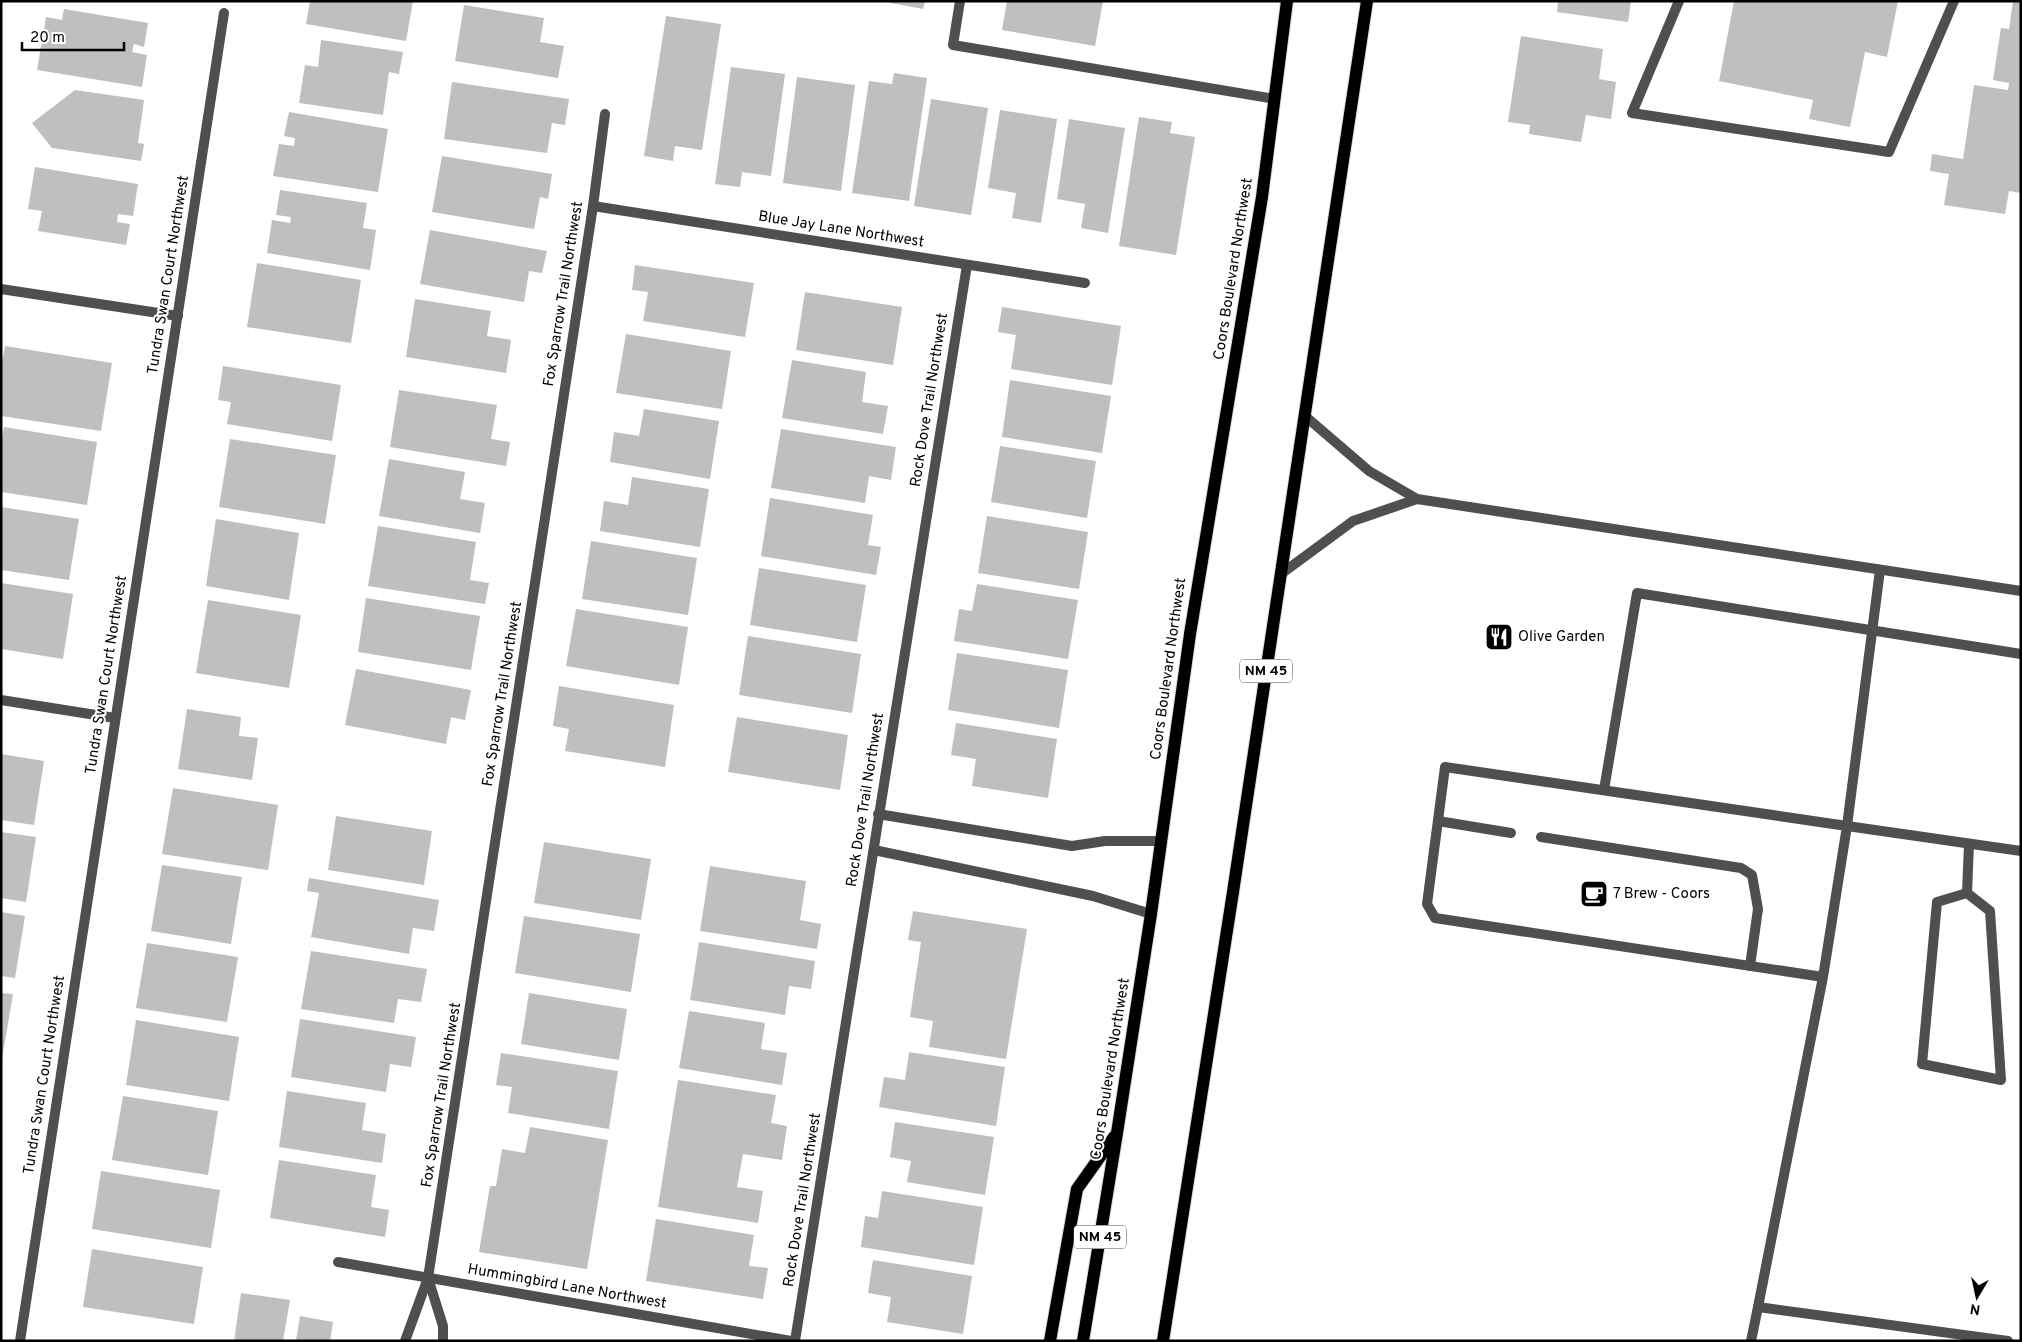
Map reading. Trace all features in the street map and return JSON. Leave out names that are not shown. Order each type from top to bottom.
[{"type":"main road","name":"Coors Boulevard Northwest","points":[[1083,1341],[1151,914],[1190,634],[1262,197],[1287,1]]},
{"type":"main road","name":"NM 45","points":[[1162,1341],[1281,574],[1367,1]]},
{"type":"main road","points":[[1050,1341],[1078,1189],[1117,1133]]},
{"type":"street","points":[[960,1],[953,45],[1275,99]]},
{"type":"street","points":[[1679,1],[1632,113],[1889,152],[1954,1]]},
{"type":"street","name":"Tundra Swan Court Northwest","points":[[20,1341],[224,14]]},
{"type":"street","name":"Fox Sparrow Trail Northwest","points":[[405,1341],[428,1278],[593,206],[605,114]]},
{"type":"street","name":"Blue Jay Lane Northwest","points":[[593,206],[1085,283]]},
{"type":"street","name":"Rock Dove Trail Northwest","points":[[795,1341],[967,265]]},
{"type":"street","points":[[1,289],[178,316]]},
{"type":"street","points":[[1305,416],[1369,471],[1417,499],[2021,591]]},
{"type":"street","points":[[1281,574],[1353,521],[1417,499]]},
{"type":"street","points":[[1751,1341],[1823,977],[1847,826],[1880,570]]},
{"type":"street","points":[[1604,790],[1637,593],[2021,654]]},
{"type":"street","points":[[1,700],[115,718]]},
{"type":"street","points":[[1823,977],[1435,918],[1427,904],[1445,767],[2021,851]]},
{"type":"street","points":[[878,814],[1072,846],[1105,841],[1161,841]]},
{"type":"street","points":[[1438,821],[1511,833]]},
{"type":"street","points":[[1541,837],[1741,868],[1752,875],[1758,909],[1750,966]]},
{"type":"street","points":[[1967,893],[1969,844]]},
{"type":"street","points":[[874,850],[1093,896],[1151,914]]},
{"type":"street","points":[[1967,893],[1990,911],[2001,1080],[1922,1064],[1937,902],[1967,893]]},
{"type":"street","name":"Hummingbird Lane Northwest","points":[[338,1262],[791,1341]]},
{"type":"street","name":"Fox Sparrow Trail Northwest","points":[[428,1278],[443,1326],[443,1341]]},
{"type":"street","points":[[1758,1307],[2008,1341]]},
{"type":"building","points":[[310,1],[413,1],[406,41],[306,24]]},
{"type":"building","points":[[880,1],[925,1],[923,9]]},
{"type":"building","points":[[1007,1],[1103,1],[1095,46],[1002,30]]},
{"type":"building","points":[[1558,1],[1631,1],[1628,22],[1557,12]]},
{"type":"building","points":[[1734,1],[1898,1],[1887,57],[1865,52],[1850,127],[1809,119],[1813,100],[1719,81]]},
{"type":"building","points":[[2013,1],[2021,1],[2021,193],[2009,191],[2005,214],[1944,205],[1949,174],[1930,171],[1932,154],[1963,159],[1974,85],[2008,90],[2009,83],[1993,80],[2001,28],[2009,29]]},
{"type":"building","points":[[464,5],[544,18],[540,42],[564,46],[558,78],[455,61]]},
{"type":"building","points":[[64,9],[148,23],[144,47],[134,44],[132,52],[147,55],[142,87],[37,70],[46,17],[62,20]]},
{"type":"building","points":[[666,16],[721,24],[702,150],[675,146],[673,161],[644,156]]},
{"type":"building","points":[[1521,36],[1603,49],[1599,79],[1616,82],[1611,119],[1586,115],[1581,142],[1529,134],[1530,125],[1508,122]]},
{"type":"building","points":[[321,40],[403,52],[399,74],[389,72],[383,115],[299,103],[305,65],[318,67]]},
{"type":"building","points":[[731,67],[785,74],[771,176],[742,172],[740,187],[715,184]]},
{"type":"building","points":[[894,73],[927,78],[909,201],[852,193],[869,81],[892,84]]},
{"type":"building","points":[[797,77],[855,85],[841,191],[783,183]]},
{"type":"building","points":[[452,82],[569,99],[565,125],[552,123],[547,153],[444,139]]},
{"type":"building","points":[[75,90],[144,100],[138,143],[144,144],[141,161],[52,148],[32,123]]},
{"type":"building","points":[[931,99],[988,108],[971,215],[914,206]]},
{"type":"building","points":[[1000,110],[1057,119],[1041,223],[1012,218],[1016,193],[988,188]]},
{"type":"building","points":[[289,112],[388,129],[378,192],[273,176],[279,144],[294,146],[295,138],[284,136]]},
{"type":"building","points":[[1139,117],[1172,122],[1170,133],[1195,137],[1176,255],[1119,246]]},
{"type":"building","points":[[1069,119],[1125,128],[1108,233],[1081,228],[1085,204],[1057,199]]},
{"type":"building","points":[[442,156],[552,174],[548,199],[540,197],[534,229],[432,212]]},
{"type":"building","points":[[35,167],[138,184],[133,216],[118,214],[117,222],[130,224],[126,245],[38,231],[42,211],[28,209]]},
{"type":"building","points":[[280,190],[367,203],[363,228],[376,230],[370,270],[267,253],[272,220],[290,223],[291,217],[276,215]]},
{"type":"building","points":[[430,230],[547,251],[542,273],[529,271],[524,302],[420,284]]},
{"type":"building","points":[[257,263],[361,280],[351,343],[247,327]]},
{"type":"building","points":[[635,265],[754,283],[745,337],[643,321],[648,292],[632,290]]},
{"type":"building","points":[[805,292],[902,307],[893,365],[796,350]]},
{"type":"building","points":[[415,299],[491,311],[487,336],[511,340],[506,373],[406,357]]},
{"type":"building","points":[[1002,307],[1121,326],[1112,385],[1011,369],[1016,335],[998,332]]},
{"type":"building","points":[[626,334],[731,351],[722,409],[616,393]]},
{"type":"building","points":[[5,346],[112,363],[101,431],[1,416],[1,368]]},
{"type":"building","points":[[792,360],[866,372],[862,402],[888,406],[883,434],[782,418]]},
{"type":"building","points":[[223,366],[341,385],[332,441],[227,424],[231,402],[218,400]]},
{"type":"building","points":[[1010,380],[1111,396],[1102,453],[1002,437]]},
{"type":"building","points":[[399,390],[497,405],[491,439],[510,442],[506,466],[390,447]]},
{"type":"building","points":[[644,409],[719,421],[710,479],[610,462],[614,432],[639,436]]},
{"type":"building","points":[[4,427],[97,442],[87,505],[1,492],[1,445]]},
{"type":"building","points":[[781,429],[896,447],[891,480],[869,476],[865,503],[771,488]]},
{"type":"building","points":[[230,439],[336,455],[325,524],[219,507]]},
{"type":"building","points":[[1000,446],[1096,461],[1087,518],[991,502]]},
{"type":"building","points":[[389,459],[465,472],[460,499],[485,503],[480,533],[379,516]]},
{"type":"building","points":[[632,477],[709,489],[700,547],[600,531],[604,501],[628,505]]},
{"type":"building","points":[[770,498],[873,515],[868,545],[881,547],[876,575],[761,556]]},
{"type":"building","points":[[1,507],[79,519],[69,580],[1,570]]},
{"type":"building","points":[[987,516],[1088,532],[1079,589],[978,573]]},
{"type":"building","points":[[216,519],[299,533],[289,600],[206,586]]},
{"type":"building","points":[[378,526],[476,542],[470,580],[489,583],[485,604],[368,586]]},
{"type":"building","points":[[591,541],[697,558],[688,615],[582,599]]},
{"type":"building","points":[[759,568],[866,585],[857,642],[750,625]]},
{"type":"building","points":[[1,583],[73,594],[63,659],[1,649]]},
{"type":"building","points":[[977,584],[1078,600],[1068,659],[954,641],[959,609],[972,611]]},
{"type":"building","points":[[366,598],[480,616],[471,670],[358,652]]},
{"type":"building","points":[[208,600],[301,615],[289,688],[196,673]]},
{"type":"building","points":[[576,609],[688,627],[679,685],[566,666]]},
{"type":"building","points":[[748,636],[861,654],[852,713],[739,695]]},
{"type":"building","points":[[957,653],[1068,670],[1059,728],[948,710]]},
{"type":"building","points":[[356,669],[471,690],[465,720],[451,717],[446,744],[345,725]]},
{"type":"building","points":[[559,686],[674,705],[665,767],[565,751],[569,729],[553,726]]},
{"type":"building","points":[[187,709],[241,717],[239,736],[258,738],[252,780],[178,769]]},
{"type":"building","points":[[737,717],[848,735],[840,790],[728,772]]},
{"type":"building","points":[[956,723],[1057,739],[1048,798],[972,786],[976,759],[951,755]]},
{"type":"building","points":[[1,754],[44,761],[34,825],[1,820]]},
{"type":"building","points":[[173,788],[278,805],[268,870],[162,854]]},
{"type":"building","points":[[336,816],[432,831],[424,885],[328,870]]},
{"type":"building","points":[[1,832],[36,837],[26,902],[1,898]]},
{"type":"building","points":[[544,842],[651,859],[641,920],[534,903]]},
{"type":"building","points":[[162,865],[242,877],[231,944],[151,931]]},
{"type":"building","points":[[710,866],[806,881],[800,920],[821,924],[817,949],[700,931]]},
{"type":"building","points":[[309,878],[439,900],[434,931],[413,928],[409,954],[311,937],[319,893],[307,891]]},
{"type":"building","points":[[913,911],[1027,929],[1006,1059],[929,1047],[933,1021],[910,1017],[921,942],[908,940]]},
{"type":"building","points":[[1,912],[25,916],[15,978],[1,976]]},
{"type":"building","points":[[524,916],[640,934],[631,992],[515,973]]},
{"type":"building","points":[[699,942],[815,961],[811,989],[789,986],[785,1015],[690,1000]]},
{"type":"building","points":[[147,943],[238,957],[227,1022],[136,1008]]},
{"type":"building","points":[[311,951],[427,969],[421,1002],[398,999],[394,1023],[301,1009]]},
{"type":"building","points":[[1,993],[13,994],[2,1059],[1,1059]]},
{"type":"building","points":[[529,993],[627,1009],[619,1060],[521,1044]]},
{"type":"building","points":[[689,1011],[765,1023],[761,1049],[787,1053],[782,1085],[679,1068]]},
{"type":"building","points":[[300,1019],[416,1037],[411,1067],[390,1064],[386,1092],[291,1077]]},
{"type":"building","points":[[136,1020],[239,1037],[229,1101],[126,1085]]},
{"type":"building","points":[[909,1052],[1005,1067],[996,1126],[879,1107],[884,1077],[905,1080]]},
{"type":"building","points":[[501,1053],[618,1071],[609,1129],[508,1113],[512,1087],[496,1085]]},
{"type":"building","points":[[678,1080],[776,1095],[771,1123],[787,1126],[782,1160],[743,1154],[737,1187],[763,1191],[758,1223],[658,1207]]},
{"type":"building","points":[[287,1091],[366,1103],[362,1130],[386,1134],[382,1163],[279,1147]]},
{"type":"building","points":[[123,1096],[218,1111],[208,1175],[112,1160]]},
{"type":"building","points":[[895,1122],[994,1137],[985,1195],[907,1182],[911,1161],[890,1157]]},
{"type":"building","points":[[530,1127],[608,1140],[587,1269],[479,1252],[490,1186],[496,1186],[502,1149],[525,1153]]},
{"type":"building","points":[[279,1160],[376,1175],[371,1207],[389,1210],[385,1237],[270,1218]]},
{"type":"building","points":[[101,1171],[220,1190],[211,1248],[92,1229]]},
{"type":"building","points":[[882,1191],[983,1207],[974,1265],[861,1247],[865,1216],[878,1218]]},
{"type":"building","points":[[656,1219],[754,1235],[749,1266],[768,1268],[763,1299],[646,1281]]},
{"type":"building","points":[[92,1249],[203,1267],[194,1324],[83,1307]]},
{"type":"building","points":[[873,1260],[972,1276],[963,1334],[887,1322],[891,1297],[868,1293]]},
{"type":"building","points":[[241,1293],[290,1300],[283,1341],[234,1341]]},
{"type":"building","points":[[300,1316],[333,1322],[330,1341],[296,1341]]},
{"type":"place","name":"Olive Garden","points":[[1499,637]]},
{"type":"place","name":"7 Brew - Coors","points":[[1594,894]]}]
